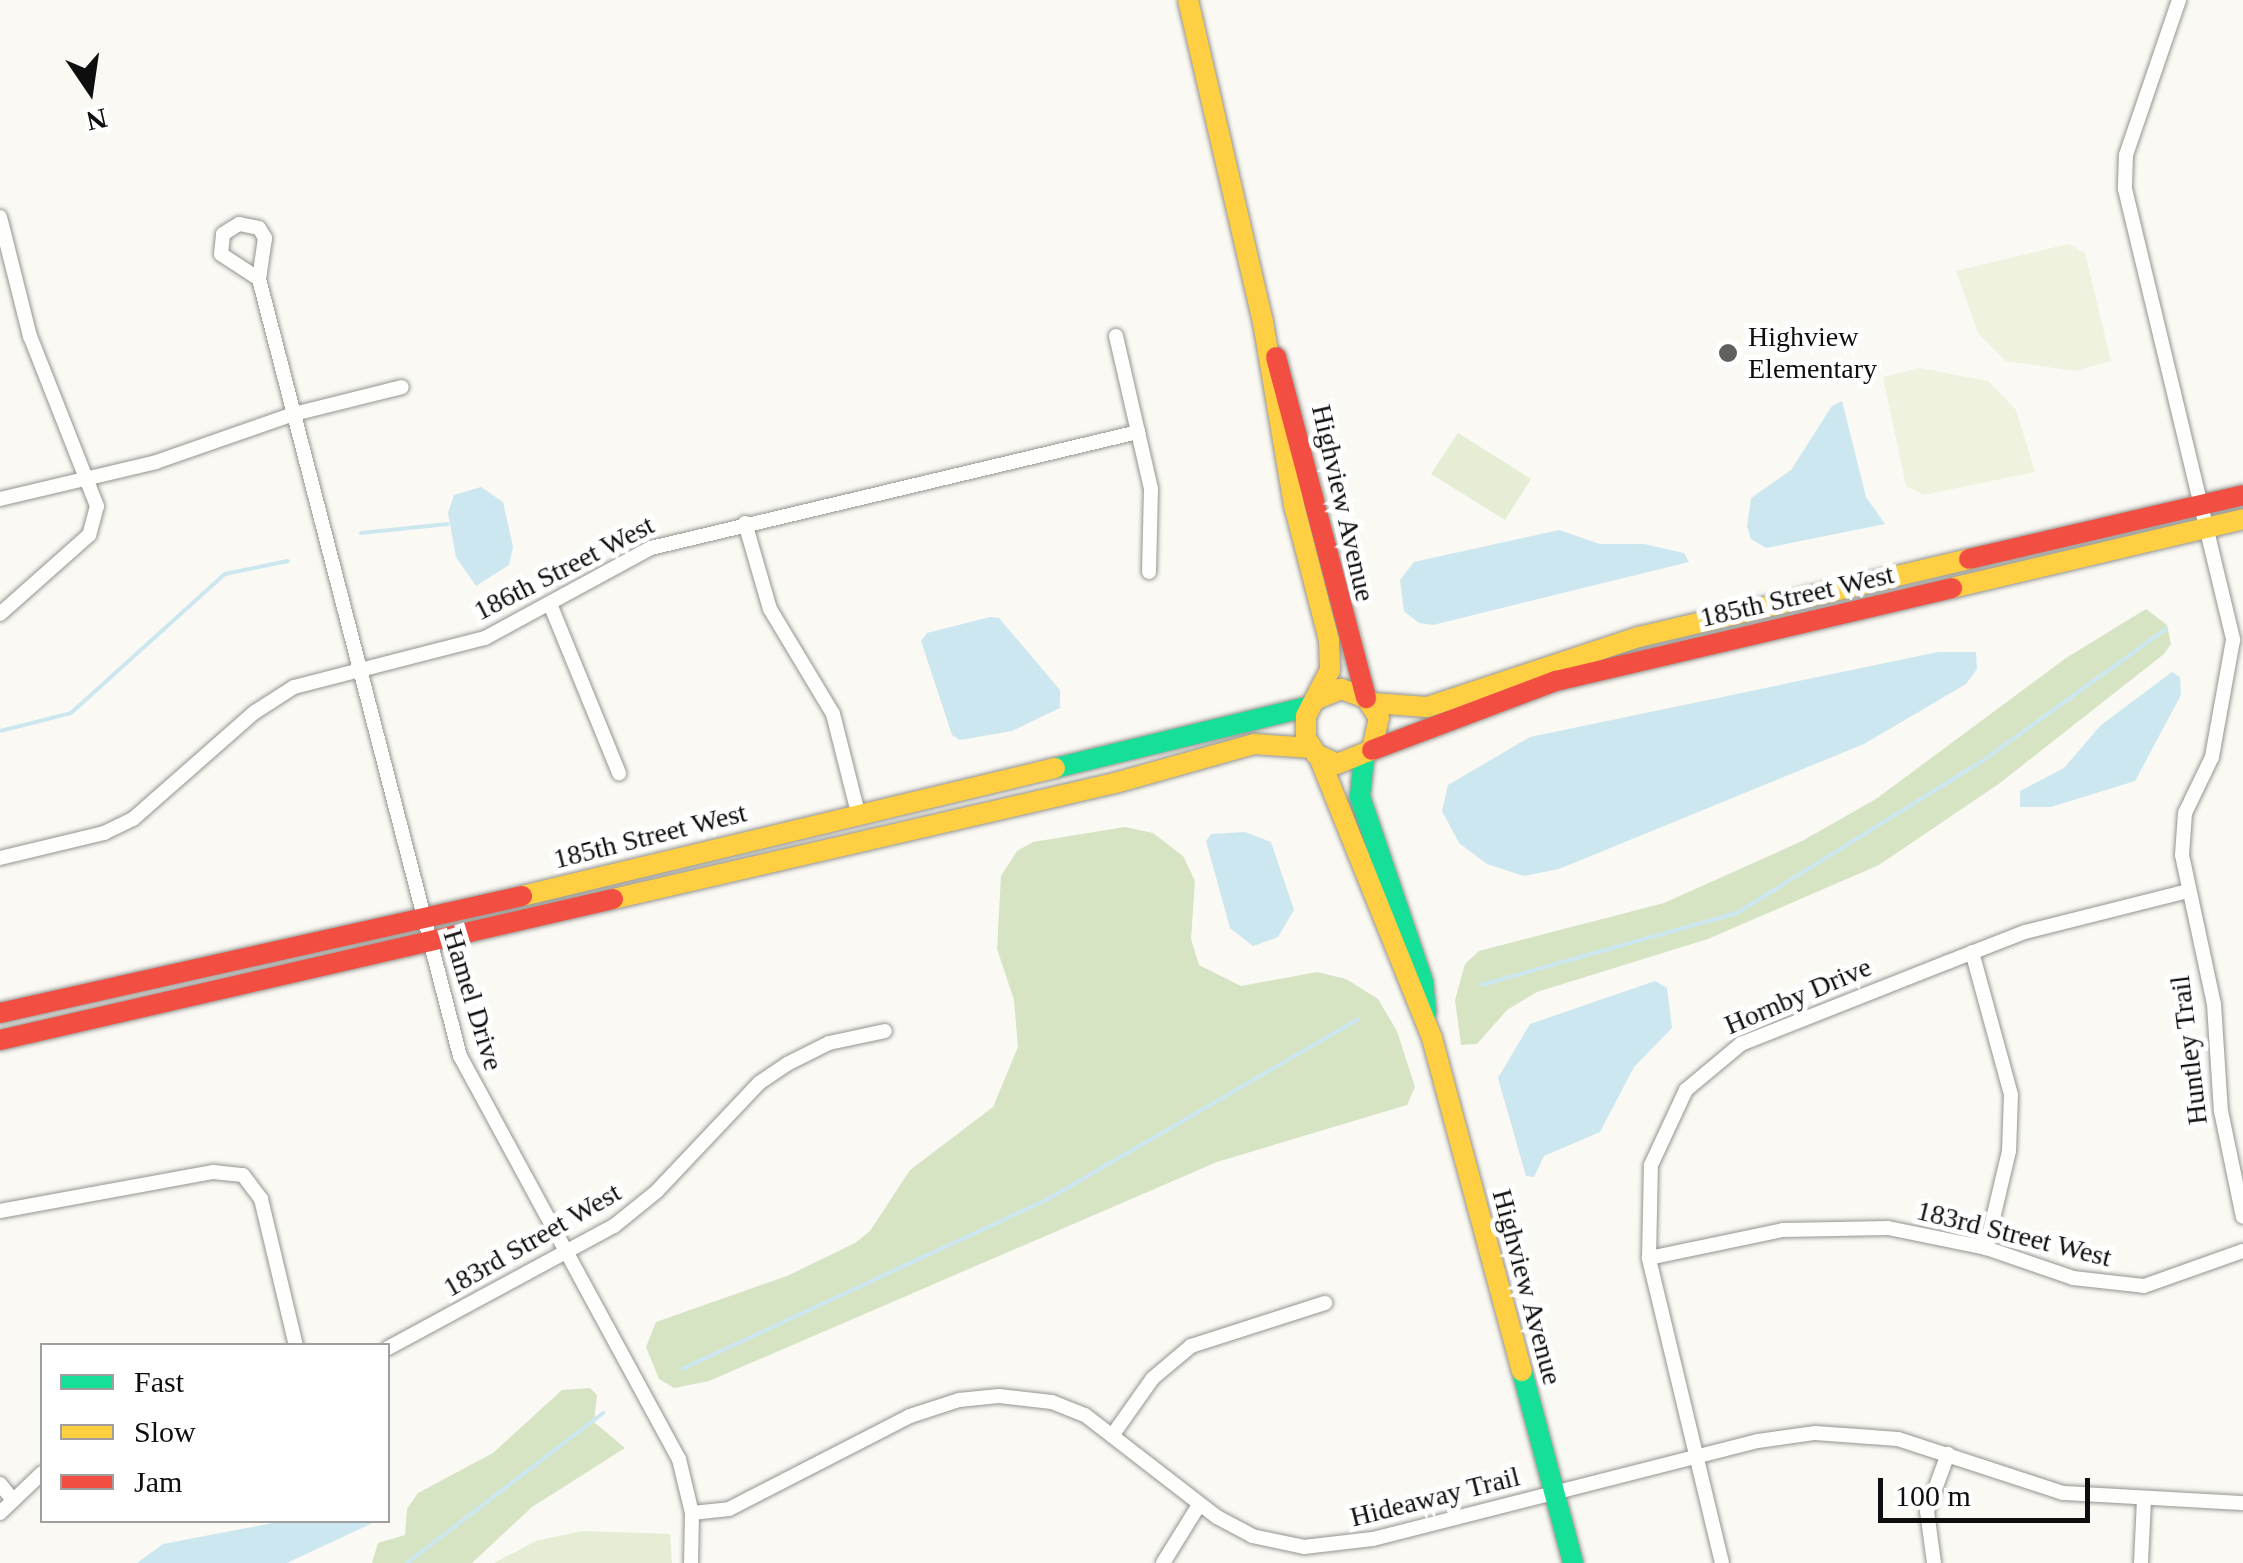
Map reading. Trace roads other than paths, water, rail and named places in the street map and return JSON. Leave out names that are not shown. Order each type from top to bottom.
[{"type":"street","name":"Highview Avenue","points":[[1188,0],[1262,322],[1286,467],[1329,640],[1330,670],[1305,727],[1427,1025],[1572,1563]]},
{"type":"street","name":"Huntley Trail","points":[[2179,0],[2124,168],[2143,279],[2233,640],[2212,757],[2184,813],[2188,890],[2214,1004],[2228,1166],[2243,1217]]},
{"type":"street","points":[[0,216],[7,280],[97,506],[89,535],[0,614]]},
{"type":"street","name":"Hamel Drive","points":[[259,279],[329,565],[364,668],[428,944],[465,1070],[679,1459],[692,1513],[691,1563]]},
{"type":"street","name":"Highview Avenue","points":[[1262,322],[1293,404],[1331,579],[1380,727],[1368,754],[1360,797],[1423,982],[1427,1025]]},
{"type":"street","points":[[1116,336],[1152,500],[1149,572]]},
{"type":"street","points":[[0,499],[89,479],[294,414],[402,387]]},
{"type":"street","name":"186th Street West","points":[[0,858],[104,833],[133,819],[282,694],[364,668],[485,638],[650,548],[1138,432]]},
{"type":"street","name":"185th Street West","points":[[1369,700],[1426,707],[1578,653],[2243,495]]},
{"type":"street","name":"185th Street West","points":[[1368,754],[1556,682],[2243,520]]},
{"type":"street","points":[[744,523],[766,600],[833,714],[858,813]]},
{"type":"street","points":[[550,604],[619,773]]},
{"type":"street","points":[[1314,702],[1341,689],[1369,700]]},
{"type":"street","name":"185th Street West","points":[[0,1014],[423,920],[1314,702]]},
{"type":"street","name":"185th Street West","points":[[0,1040],[1115,783],[1254,744],[1315,753]]},
{"type":"street","points":[[1315,753],[1336,764],[1368,754]]},
{"type":"street","name":"Hornby Drive","points":[[1722,1563],[1650,1258],[1652,1165],[1672,1112],[1706,1068],[1741,1044],[1972,952],[2188,890]]},
{"type":"street","points":[[1972,952],[2011,1095],[2009,1152],[1986,1248]]},
{"type":"street","name":"183rd Street West","points":[[390,1347],[565,1252],[645,1202],[773,1073],[830,1044],[885,1031]]},
{"type":"street","points":[[0,1211],[213,1172],[243,1175],[261,1198],[295,1343]]},
{"type":"street","name":"183rd Street West","points":[[1650,1258],[1825,1226],[1888,1228],[1986,1248],[2073,1278],[2127,1286],[2168,1280],[2243,1251]]},
{"type":"street","points":[[1114,1432],[1153,1378],[1190,1346],[1325,1303]]},
{"type":"street","name":"Hideaway Trail","points":[[692,1513],[729,1509],[872,1432],[959,1400],[1052,1402],[1114,1432],[1199,1504],[1252,1536],[1320,1548],[1696,1456],[1796,1435],[1848,1432],[1948,1454],[2049,1490],[2144,1500],[2243,1503]]},
{"type":"street","points":[[1934,1563],[1927,1511],[1948,1454]]},
{"type":"street","points":[[0,1512],[40,1476]]},
{"type":"street","points":[[0,1484],[13,1500]]},
{"type":"street","points":[[2141,1563],[2144,1500]]},
{"type":"street","points":[[1163,1563],[1199,1504]]},
{"type":"water","points":[[1842,401],[1866,497],[1885,524],[1766,548],[1751,539],[1747,526],[1751,498],[1791,470],[1832,406]]},
{"type":"water","points":[[481,487],[503,502],[513,547],[509,565],[476,586],[456,557],[448,513],[454,495]]},
{"type":"water","points":[[1559,530],[1600,544],[1644,544],[1684,553],[1689,562],[1433,625],[1419,623],[1404,611],[1400,580],[1414,562]]},
{"type":"water","points":[[999,618],[1060,690],[1060,708],[1012,731],[960,740],[952,735],[921,641],[927,633]]},
{"type":"water","points":[[1938,652],[1976,652],[1977,669],[1966,684],[1864,744],[1559,869],[1524,876],[1487,864],[1459,843],[1442,811],[1448,785],[1530,737]]},
{"type":"water","points":[[2172,672],[2180,677],[2181,695],[2135,781],[2051,807],[2020,807],[2020,791],[2064,768],[2101,725]]},
{"type":"water","points":[[1245,832],[1271,842],[1294,910],[1278,937],[1253,946],[1230,928],[1206,841],[1211,834]]},
{"type":"water","points":[[1655,981],[1667,988],[1672,1028],[1634,1067],[1600,1132],[1544,1156],[1534,1177],[1526,1176],[1498,1078],[1530,1024]]},
{"type":"water","points":[[272,1523],[373,1523],[287,1563],[137,1563],[163,1544]]},
{"type":"waterway","points":[[361,533],[448,524]]},
{"type":"waterway","points":[[0,731],[71,713],[225,574],[288,561]]},
{"type":"waterway","points":[[1481,985],[1737,913],[1985,759],[2166,629]]},
{"type":"waterway","points":[[682,1369],[1048,1199],[1359,1019]]},
{"type":"waterway","points":[[407,1563],[603,1413]]},
{"type":"place","name":"Highview Elementary","points":[[1728,353]]}]
